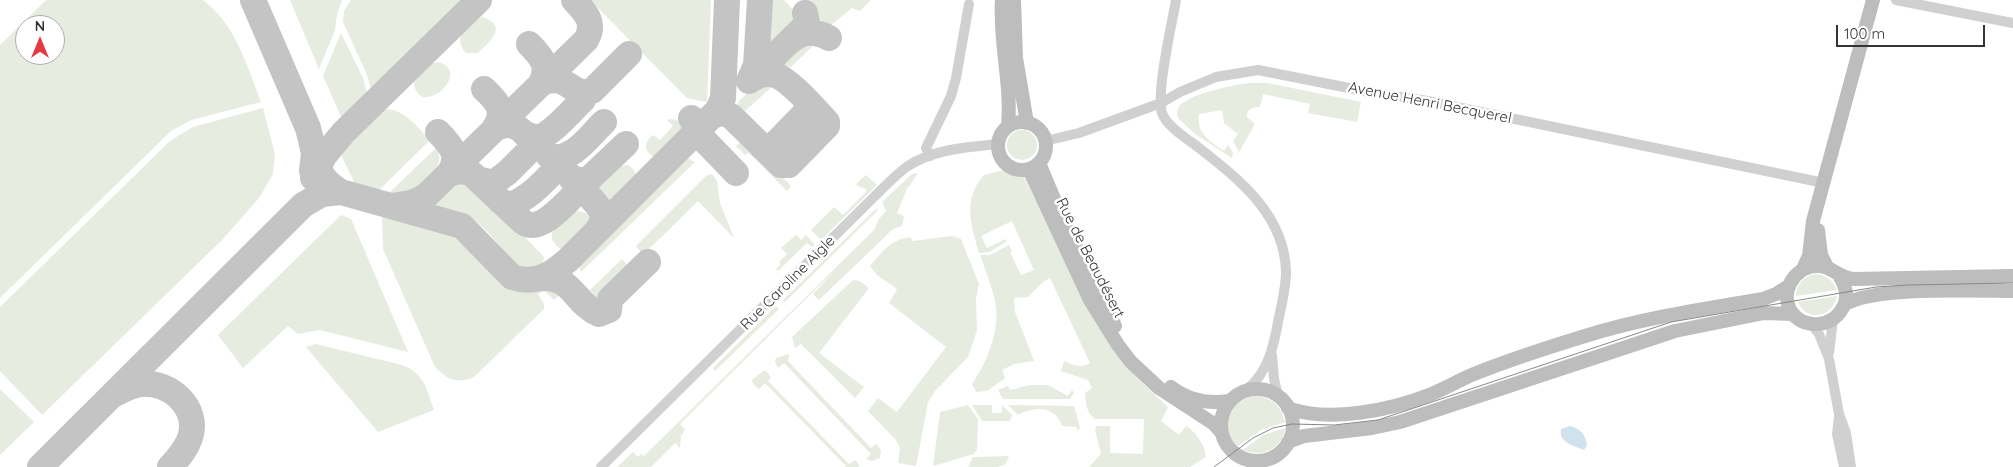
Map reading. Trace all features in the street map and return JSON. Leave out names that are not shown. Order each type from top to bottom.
[{"type":"street","points":[[1002,0],[1002,33],[1010,104],[1008,126]]},
{"type":"street","points":[[1014,0],[1016,58],[1027,123]]},
{"type":"street","points":[[1176,0],[1168,42],[1161,103],[1163,114],[1182,135],[1222,166],[1258,200],[1268,213],[1281,242],[1286,274],[1272,355],[1278,396]]},
{"type":"street","points":[[1802,269],[1809,256],[1811,228],[1873,0]]},
{"type":"street","points":[[1896,0],[2013,24]]},
{"type":"street","points":[[930,156],[926,148],[951,96],[969,4]]},
{"type":"street","name":"Avenue Henri Becquerel","points":[[1045,142],[1079,133],[1161,103],[1180,92],[1216,77],[1266,70],[1374,93],[1433,102],[1824,183]]},
{"type":"street","points":[[1017,123],[1027,123],[1035,126],[1042,133],[1045,142],[1045,153],[1034,166],[1019,170],[1003,162],[998,144],[1003,131],[1008,126],[1017,123]]},
{"type":"street","name":"Rue Caroline Aigle","points":[[602,467],[879,192],[908,166],[930,156],[961,148],[998,144]]},
{"type":"street","name":"Rue de Beaudésert","points":[[1034,166],[1062,218],[1107,311],[1133,353],[1171,386],[1190,397],[1212,403],[1229,401]]},
{"type":"street","name":"Rue de Beaudésert","points":[[1034,166],[1090,300],[1118,345],[1131,362],[1159,388],[1214,424],[1222,433]]},
{"type":"street","points":[[1817,207],[1820,250],[1823,261],[1828,268],[1840,277],[1854,279],[2013,276]]},
{"type":"street","points":[[1288,408],[1304,413],[1325,414],[1367,411],[1400,404],[1430,395],[1474,374],[1583,336],[1650,318],[1763,298],[1776,294],[1788,286],[1802,269],[1810,266],[1828,268]]},
{"type":"street","points":[[1840,277],[1846,292],[1844,305]]},
{"type":"street","points":[[1788,286],[1788,302],[1793,314]]},
{"type":"street","points":[[1829,359],[1833,319],[1844,305],[1862,297],[1899,293],[2013,291]]},
{"type":"street","points":[[1288,442],[1304,436],[1364,429],[1400,422],[1638,342],[1689,328],[1764,313],[1793,314],[1811,324],[1819,334],[1829,359],[1839,414],[1846,433],[1851,467]]},
{"type":"street","points":[[1811,324],[1819,324],[1833,319]]},
{"type":"street","points":[[1246,390],[1268,391],[1278,396],[1288,408],[1292,424],[1291,433],[1288,442],[1272,462],[1253,460],[1246,462],[1226,444],[1221,422],[1223,411],[1229,401],[1256,382],[1272,355]]},
{"type":"street","points":[[1839,414],[1837,434],[1844,467]]},
{"type":"shaded area","points":[[46,0],[203,0],[224,21],[232,33],[245,60],[261,102],[191,120],[171,131],[0,298],[0,45],[15,30],[15,65],[65,65],[65,15],[31,15]]},
{"type":"shaded area","points":[[290,0],[342,0],[337,14],[335,30],[319,69]]},
{"type":"shaded area","points":[[351,0],[463,0],[371,90],[367,75],[343,22],[344,11]]},
{"type":"shaded area","points":[[590,0],[711,0],[707,102],[687,98]]},
{"type":"shaded area","points":[[765,0],[784,0],[799,16],[797,25],[773,47],[769,47],[764,39]]},
{"type":"shaded area","points":[[802,0],[871,0],[860,11],[852,8],[830,26],[824,23]]},
{"type":"shaded area","points":[[482,17],[494,24],[495,34],[478,53],[466,53],[460,42],[463,31],[471,22]]},
{"type":"shaded area","points":[[341,33],[363,78],[367,94],[342,119],[323,76]]},
{"type":"shaded area","points":[[814,39],[819,40],[791,67],[784,66],[783,59],[799,44]]},
{"type":"shaded area","points":[[437,62],[446,65],[450,70],[448,83],[437,94],[430,97],[422,97],[414,86],[416,76],[425,67]]},
{"type":"shaded area","points":[[774,83],[774,85],[745,111],[738,105],[739,101],[757,84]]},
{"type":"shaded area","points":[[1249,83],[1268,83],[1361,102],[1357,122],[1308,113],[1310,104],[1263,94],[1260,107],[1253,108],[1248,112],[1247,117],[1255,124],[1239,152],[1233,141],[1238,134],[1224,123],[1222,110],[1199,114],[1200,127],[1205,136],[1224,151],[1228,145],[1233,153],[1232,158],[1195,134],[1178,118],[1177,111],[1179,107],[1191,98],[1211,91]]},
{"type":"shaded area","points":[[263,108],[275,154],[273,174],[259,198],[223,239],[42,415],[0,371],[0,307],[170,141],[193,127]]},
{"type":"shaded area","points":[[387,109],[406,116],[430,140],[378,191],[355,184],[342,157],[342,150],[377,114]]},
{"type":"shaded area","points":[[672,119],[681,122],[684,128],[683,135],[662,156],[654,157],[650,155],[646,149],[646,143],[653,135],[660,140],[673,126],[667,120]]},
{"type":"shaded area","points":[[1022,130],[1032,135],[1037,145],[1032,155],[1022,160],[1012,155],[1007,145],[1012,135]]},
{"type":"shaded area","points":[[745,138],[791,186],[787,191],[749,153],[745,155],[736,146]]},
{"type":"shaded area","points":[[437,147],[438,166],[426,182],[408,191],[389,193]]},
{"type":"shaded area","points":[[687,158],[695,162],[581,272],[577,262],[680,159]]},
{"type":"shaded area","points":[[628,165],[635,172],[635,181],[623,196],[614,201],[606,202],[601,198],[599,187],[621,166]]},
{"type":"shaded area","points":[[1004,170],[1016,172],[1025,178],[1098,326],[1135,376],[1168,407],[1161,421],[1179,435],[1186,426],[1190,429],[1202,444],[1206,457],[1190,467],[1089,467],[1101,454],[1095,430],[1097,426],[1110,426],[1110,453],[1143,454],[1144,419],[1095,419],[1088,411],[1086,404],[1085,393],[1092,388],[1088,380],[1061,371],[1064,361],[1080,366],[1090,363],[1050,278],[1043,282],[1028,297],[1014,298],[1015,312],[1034,361],[1014,364],[1002,370],[1005,378],[987,391],[976,392],[972,384],[989,353],[996,319],[994,296],[980,255],[990,255],[1009,245],[1012,251],[1010,252],[1021,275],[1034,270],[1012,221],[981,236],[987,248],[1006,239],[1007,241],[990,252],[979,253],[971,222],[970,212],[973,194],[984,175]]},
{"type":"shaded area","points":[[918,173],[908,188],[906,187],[907,189],[897,213],[904,216],[902,226],[893,229],[819,300],[813,294],[837,268],[680,424],[685,430],[681,436],[680,448],[675,443],[651,467],[617,467],[633,452],[638,457],[641,454],[644,456],[875,229],[878,220],[886,211],[882,202],[912,174]]},
{"type":"shaded area","points":[[712,174],[717,181],[720,203],[734,238],[698,201],[643,255],[636,246],[707,175]]},
{"type":"shaded area","points":[[866,175],[877,185],[821,240],[811,230],[834,207],[843,215],[867,191],[856,184]]},
{"type":"shaded area","points":[[460,184],[476,186],[544,257],[542,265],[533,270],[518,268],[490,234],[477,222],[461,213],[432,206],[451,187]]},
{"type":"shaded area","points":[[877,208],[877,211],[785,302],[783,300]]},
{"type":"shaded area","points":[[574,211],[584,212],[589,217],[587,230],[576,243],[564,249],[560,248],[552,240],[552,232]]},
{"type":"shaded area","points":[[341,215],[351,219],[408,352],[320,330],[298,334],[288,326],[243,368],[218,335]]},
{"type":"shaded area","points":[[382,216],[458,236],[469,244],[508,287],[524,291],[552,287],[561,293],[554,300],[545,291],[538,294],[544,304],[544,309],[474,377],[462,380],[448,378],[435,367],[383,249]]},
{"type":"shaded area","points":[[796,235],[801,240],[806,235],[815,245],[812,247],[807,243],[778,271],[776,269],[780,265],[779,262],[787,254],[781,248]]},
{"type":"shaded area","points":[[952,236],[961,239],[979,284],[976,298],[977,330],[968,357],[935,391],[928,402],[916,466],[898,463],[900,448],[896,440],[868,411],[878,398],[897,412],[946,347],[889,303],[897,289],[877,275],[870,266],[887,247],[903,238],[910,237],[913,241]]},
{"type":"shaded area","points":[[622,259],[630,268],[602,296],[596,297],[590,290]]},
{"type":"shaded area","points":[[1815,274],[1829,279],[1837,290],[1796,296],[1801,282]]},
{"type":"shaded area","points":[[853,280],[860,281],[869,288],[819,353],[864,387],[855,398],[801,344],[795,348],[792,337]]},
{"type":"shaded area","points":[[1837,296],[1835,303],[1830,309],[1819,315],[1807,313],[1798,302]]},
{"type":"shaded area","points":[[776,306],[779,309],[715,371],[713,368]]},
{"type":"shaded area","points":[[316,344],[402,365],[410,369],[424,383],[434,410],[378,432],[306,347]]},
{"type":"shaded area","points":[[789,354],[788,361],[871,448],[876,444],[881,450],[880,458],[872,461],[866,459],[871,454],[784,363],[778,368],[775,361],[776,358]]},
{"type":"shaded area","points":[[763,371],[766,371],[771,377],[768,381],[849,464],[855,460],[859,467],[845,467],[765,383],[759,389],[753,384],[752,380]]},
{"type":"shaded area","points":[[1029,385],[1048,385],[1068,396],[1072,390],[1074,393],[1070,399],[1003,399],[998,390],[1008,386],[1011,390]]},
{"type":"shaded area","points":[[0,389],[34,422],[0,455]]},
{"type":"shaded area","points":[[1256,396],[1272,401],[1279,407],[1285,422],[1261,430],[1238,446],[1231,439],[1228,431],[1229,415],[1239,403],[1247,398]]},
{"type":"shaded area","points":[[968,405],[978,419],[977,449],[974,454],[933,466],[940,412]]},
{"type":"shaded area","points":[[972,405],[992,405],[992,413],[1002,413],[1002,405],[1012,415],[1010,421],[982,421]]},
{"type":"shaded area","points":[[1008,405],[1074,406],[1080,428],[1076,431],[1077,427],[1062,426],[1055,414],[1043,409],[1030,410],[1018,415]]},
{"type":"shaded area","points":[[1285,428],[1280,441],[1270,450],[1257,453],[1243,450],[1263,435]]},
{"type":"shaded area","points":[[1009,456],[1005,465],[997,467],[968,467],[973,457]]},
{"type":"water","points":[[1570,426],[1580,430],[1584,435],[1587,445],[1584,450],[1568,443],[1562,437],[1561,429]]},
{"type":"taxiway","points":[[253,0],[308,128],[314,153],[312,171]]},
{"type":"taxiway","points":[[313,178],[324,156],[343,133],[479,0]]},
{"type":"taxiway","points":[[392,206],[406,204],[427,195],[586,40],[589,34],[590,23],[586,14],[574,0]]},
{"type":"taxiway","points":[[314,153],[317,165],[323,176],[330,185],[341,192],[462,226],[512,277],[528,280],[542,277],[568,260],[718,110],[723,98],[727,0]]},
{"type":"taxiway","points":[[749,81],[756,65],[760,0]]},
{"type":"taxiway","points":[[749,81],[803,28],[807,22],[805,13]]},
{"type":"taxiway","points":[[789,42],[808,33],[829,38]]},
{"type":"taxiway","points":[[529,44],[543,62],[545,71],[541,83]]},
{"type":"taxiway","points":[[541,83],[558,80],[578,91],[592,91],[629,54]]},
{"type":"taxiway","points":[[715,115],[719,112],[731,116],[781,165],[789,165],[827,126],[827,122],[795,88],[781,78],[772,74],[765,74],[749,81]]},
{"type":"taxiway","points":[[484,89],[499,107],[498,123],[494,129]]},
{"type":"taxiway","points":[[524,133],[536,137],[545,135],[583,100]]},
{"type":"taxiway","points":[[762,147],[773,146],[808,110],[810,104]]},
{"type":"taxiway","points":[[691,118],[705,141],[736,173]]},
{"type":"taxiway","points":[[549,156],[565,156],[572,152],[580,147],[604,122]]},
{"type":"taxiway","points":[[494,129],[507,125],[516,127],[546,153],[597,205],[602,216],[601,225],[598,229]]},
{"type":"taxiway","points":[[438,132],[453,151],[453,168],[449,174]]},
{"type":"taxiway","points":[[478,179],[493,183],[507,173],[536,144]]},
{"type":"taxiway","points":[[571,178],[584,181],[590,178],[626,144]]},
{"type":"taxiway","points":[[500,201],[510,205],[524,198],[559,166]]},
{"type":"taxiway","points":[[449,174],[460,171],[471,173],[523,222],[530,225],[546,220],[581,188]]},
{"type":"taxiway","points":[[40,467],[303,205],[322,194],[341,192]]},
{"type":"taxiway","points":[[542,278],[560,281],[584,304],[599,314],[609,310],[610,299],[648,262]]},
{"type":"taxiway","points":[[115,394],[134,385],[152,384],[172,392],[187,407],[191,416],[190,438],[184,450],[170,467]]},
{"type":"tram line","points":[[1214,467],[1253,438],[1273,428],[1292,424],[1334,425],[1378,420],[1671,322],[1876,287],[2013,283]]}]
